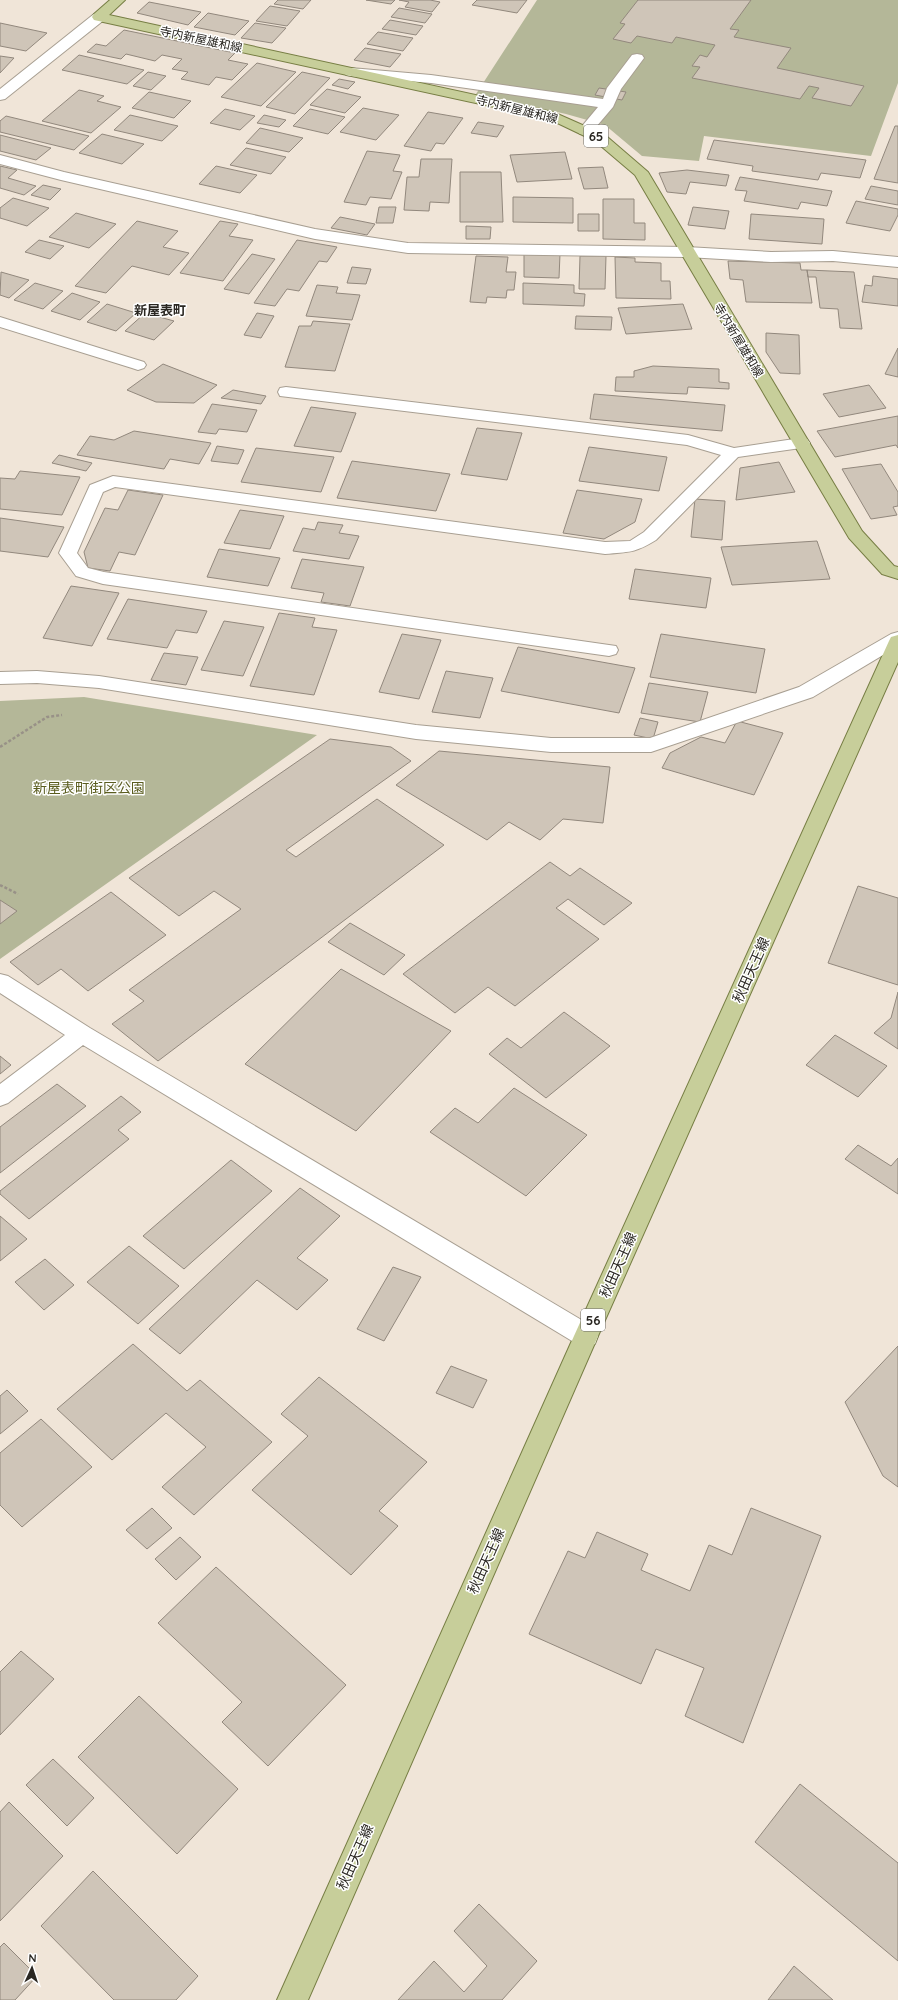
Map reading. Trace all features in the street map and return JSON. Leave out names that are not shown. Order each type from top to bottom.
[{"type":"main road","points":[[99,16],[118,0]]},
{"type":"main road","name":"寺内新屋雄和線","points":[[99,16],[553,116],[600,138],[640,172],[855,534],[888,570],[898,573]]},
{"type":"main road","name":"秋田天王線","points":[[292,2000],[586,1336],[898,640]]},
{"type":"street","points":[[0,96],[99,16]]},
{"type":"street","points":[[585,131],[608,104],[614,88],[637,58]]},
{"type":"street","points":[[352,72],[431,79],[608,104]]},
{"type":"street","points":[[0,159],[61,176],[315,234],[408,248],[687,252],[771,257],[832,256],[898,262]]},
{"type":"street","points":[[0,322],[138,365]]},
{"type":"street","points":[[286,392],[688,440],[733,453],[801,443]]},
{"type":"street","points":[[609,650],[103,578],[82,572],[68,553],[96,489],[113,481],[604,548],[634,546],[650,536],[733,453]]},
{"type":"street","points":[[0,678],[37,677],[99,682],[416,732],[551,745],[651,745],[806,692],[898,640]]},
{"type":"street","points":[[0,982],[82,1034],[586,1336]]},
{"type":"street","points":[[0,1097],[82,1034]]},
{"type":"path","points":[[0,748],[46,717],[69,714]]},
{"type":"path","points":[[0,885],[18,894]]},
{"type":"green space","points":[[537,0],[898,0],[898,83],[871,156],[704,136],[699,161],[642,156],[605,125],[566,114],[476,94]]},
{"type":"green space","name":"新屋表町街区公園","points":[[84,697],[317,735],[0,959],[0,701]]},
{"type":"building","points":[[278,0],[311,0],[303,9],[274,4]]},
{"type":"building","points":[[366,0],[395,0],[391,4]]},
{"type":"building","points":[[399,0],[430,0],[440,2],[432,12],[405,7],[409,2]]},
{"type":"building","points":[[477,0],[527,0],[517,13],[472,5]]},
{"type":"building","points":[[638,0],[751,0],[730,29],[739,30],[734,37],[791,48],[777,68],[864,86],[851,106],[812,98],[819,88],[809,86],[800,99],[692,78],[700,67],[692,66],[700,55],[707,57],[715,45],[676,37],[672,43],[637,36],[631,43],[613,39],[625,24],[620,23]]},
{"type":"building","points":[[149,2],[201,12],[188,25],[137,13]]},
{"type":"building","points":[[270,6],[300,11],[287,26],[256,21]]},
{"type":"building","points":[[399,8],[432,14],[425,23],[391,17]]},
{"type":"building","points":[[208,13],[249,21],[235,35],[194,27]]},
{"type":"building","points":[[390,20],[423,26],[416,35],[382,29]]},
{"type":"building","points":[[0,23],[47,33],[26,51],[0,46]]},
{"type":"building","points":[[255,23],[286,28],[272,43],[241,38]]},
{"type":"building","points":[[124,30],[235,53],[228,60],[248,64],[232,80],[216,77],[209,85],[181,79],[188,72],[172,69],[182,59],[162,55],[155,61],[126,54],[121,59],[87,52],[96,44],[106,46]]},
{"type":"building","points":[[378,32],[413,38],[403,51],[367,44]]},
{"type":"building","points":[[365,48],[401,54],[390,67],[354,60]]},
{"type":"building","points":[[79,55],[144,70],[127,84],[62,70]]},
{"type":"building","points":[[0,56],[14,58],[0,73]]},
{"type":"building","points":[[257,63],[296,72],[261,106],[221,97]]},
{"type":"building","points":[[148,72],[166,76],[151,90],[133,86]]},
{"type":"building","points":[[302,72],[330,78],[295,114],[266,107]]},
{"type":"building","points":[[339,79],[355,82],[348,89],[332,85]]},
{"type":"building","points":[[599,88],[626,92],[622,100],[595,95]]},
{"type":"building","points":[[327,89],[361,97],[345,113],[310,105]]},
{"type":"building","points":[[79,90],[104,96],[97,101],[121,107],[91,133],[42,121]]},
{"type":"building","points":[[149,92],[191,101],[174,118],[132,108]]},
{"type":"building","points":[[363,108],[399,115],[376,140],[340,132]]},
{"type":"building","points":[[225,109],[255,116],[240,130],[210,123]]},
{"type":"building","points":[[310,109],[345,117],[328,134],[293,126]]},
{"type":"building","points":[[428,112],[463,118],[444,144],[436,143],[431,151],[404,146]]},
{"type":"building","points":[[130,115],[178,126],[162,141],[114,130]]},
{"type":"building","points":[[264,115],[286,120],[279,127],[257,123]]},
{"type":"building","points":[[6,116],[89,136],[74,150],[0,132],[0,121]]},
{"type":"building","points":[[478,122],[504,126],[497,137],[471,133]]},
{"type":"building","points":[[895,126],[898,126],[898,183],[874,179]]},
{"type":"building","points":[[260,128],[303,138],[289,152],[246,143]]},
{"type":"building","points":[[102,134],[144,144],[122,164],[79,153]]},
{"type":"building","points":[[0,135],[51,148],[36,160],[0,151]]},
{"type":"building","points":[[714,140],[866,160],[860,178],[821,173],[818,180],[752,171],[753,166],[707,159]]},
{"type":"building","points":[[246,148],[286,157],[271,174],[230,165]]},
{"type":"building","points":[[367,151],[400,155],[393,171],[402,172],[391,199],[370,197],[366,205],[344,202]]},
{"type":"building","points":[[565,152],[572,179],[517,182],[510,155]]},
{"type":"building","points":[[421,159],[452,159],[449,203],[430,202],[429,211],[404,210],[407,177],[419,177]]},
{"type":"building","points":[[0,166],[17,170],[8,178],[36,186],[24,195],[0,188]]},
{"type":"building","points":[[216,166],[257,175],[240,193],[199,184]]},
{"type":"building","points":[[603,167],[608,188],[584,189],[578,168]]},
{"type":"building","points":[[687,170],[729,175],[726,186],[690,182],[686,194],[667,192],[659,173]]},
{"type":"building","points":[[460,172],[501,172],[503,222],[460,222]]},
{"type":"building","points":[[740,177],[832,191],[827,206],[801,202],[798,209],[744,201],[747,191],[735,190]]},
{"type":"building","points":[[43,185],[61,189],[50,200],[31,195]]},
{"type":"building","points":[[871,186],[898,191],[898,205],[865,199]]},
{"type":"building","points":[[513,197],[573,198],[573,223],[513,222]]},
{"type":"building","points":[[13,198],[49,208],[27,226],[0,218],[0,208]]},
{"type":"building","points":[[603,199],[634,199],[634,223],[645,223],[645,240],[603,239]]},
{"type":"building","points":[[856,201],[898,209],[898,215],[890,231],[846,223]]},
{"type":"building","points":[[379,207],[396,207],[393,223],[376,223]]},
{"type":"building","points":[[693,207],[729,211],[725,229],[688,225]]},
{"type":"building","points":[[76,213],[116,224],[89,248],[49,237]]},
{"type":"building","points":[[578,214],[599,214],[599,231],[578,231]]},
{"type":"building","points":[[751,214],[824,219],[822,244],[749,239]]},
{"type":"building","points":[[340,217],[375,224],[367,235],[331,228]]},
{"type":"building","points":[[137,221],[178,231],[163,247],[189,253],[169,275],[132,266],[106,293],[75,286]]},
{"type":"building","points":[[220,221],[238,224],[229,236],[253,240],[223,281],[180,273]]},
{"type":"building","points":[[466,226],[491,227],[490,239],[466,239]]},
{"type":"building","points":[[39,240],[64,246],[50,259],[25,252]]},
{"type":"building","points":[[297,240],[337,247],[327,262],[319,261],[299,291],[287,289],[275,306],[254,303]]},
{"type":"building","points":[[252,254],[275,259],[249,294],[224,289]]},
{"type":"building","points":[[524,254],[560,254],[559,278],[524,277]]},
{"type":"building","points":[[476,256],[508,257],[506,272],[516,272],[514,290],[507,290],[506,298],[487,297],[486,303],[470,302]]},
{"type":"building","points":[[580,256],[606,256],[605,289],[579,289]]},
{"type":"building","points":[[615,257],[635,258],[635,262],[661,263],[661,281],[670,281],[671,299],[616,298]]},
{"type":"building","points":[[728,261],[800,263],[801,270],[807,270],[812,303],[746,302],[743,280],[730,279]]},
{"type":"building","points":[[352,267],[371,269],[366,284],[347,283]]},
{"type":"building","points":[[807,270],[854,272],[862,329],[840,328],[838,309],[820,308],[816,277],[808,277]]},
{"type":"building","points":[[1,272],[29,280],[9,298],[0,295]]},
{"type":"building","points":[[873,276],[898,279],[898,306],[862,302],[865,285],[872,286]]},
{"type":"building","points":[[35,283],[63,291],[43,309],[14,300]]},
{"type":"building","points":[[523,283],[574,285],[574,293],[585,294],[584,306],[523,304]]},
{"type":"building","points":[[317,285],[338,287],[336,293],[360,295],[352,320],[306,316]]},
{"type":"building","points":[[72,293],[100,302],[80,320],[51,311]]},
{"type":"building","points":[[107,304],[136,313],[116,331],[87,322]]},
{"type":"building","points":[[683,304],[692,329],[626,334],[618,308]]},
{"type":"building","points":[[145,313],[174,321],[154,340],[125,331]]},
{"type":"building","points":[[257,313],[274,316],[261,338],[244,335]]},
{"type":"building","points":[[576,316],[612,317],[611,330],[575,329]]},
{"type":"building","points":[[313,321],[350,324],[335,371],[285,367],[299,326],[311,326]]},
{"type":"building","points":[[766,333],[799,335],[800,374],[780,373],[766,352]]},
{"type":"building","points":[[898,348],[898,377],[885,374]]},
{"type":"building","points":[[163,364],[217,385],[194,403],[156,402],[127,390]]},
{"type":"building","points":[[653,366],[719,369],[719,382],[729,383],[729,389],[688,387],[687,394],[615,391],[616,377],[634,377],[634,371]]},
{"type":"building","points":[[869,385],[886,408],[839,417],[823,394]]},
{"type":"building","points":[[233,390],[266,396],[261,404],[221,398]]},
{"type":"building","points":[[594,394],[725,405],[722,431],[590,419]]},
{"type":"building","points":[[212,404],[257,410],[247,432],[219,429],[216,434],[198,432]]},
{"type":"building","points":[[311,407],[356,413],[341,452],[294,446]]},
{"type":"building","points":[[898,416],[898,448],[896,445],[835,457],[817,431]]},
{"type":"building","points":[[477,428],[522,433],[507,480],[461,474]]},
{"type":"building","points":[[134,431],[211,443],[199,464],[170,459],[164,469],[77,455],[90,436],[114,440]]},
{"type":"building","points":[[217,446],[244,450],[238,464],[211,461]]},
{"type":"building","points":[[589,447],[667,457],[659,491],[579,481]]},
{"type":"building","points":[[256,448],[334,457],[321,492],[241,482]]},
{"type":"building","points":[[59,455],[92,463],[86,471],[52,463]]},
{"type":"building","points":[[352,461],[450,474],[436,511],[337,498]]},
{"type":"building","points":[[779,462],[795,492],[736,500],[740,468]]},
{"type":"building","points":[[881,464],[898,492],[898,506],[893,507],[897,515],[871,519],[842,469]]},
{"type":"building","points":[[20,471],[80,477],[62,515],[0,509],[0,478],[15,479]]},
{"type":"building","points":[[128,490],[163,495],[135,555],[119,552],[110,571],[88,568],[84,552],[105,508],[118,510]]},
{"type":"building","points":[[577,490],[642,499],[635,522],[604,539],[563,533]]},
{"type":"building","points":[[695,499],[725,501],[722,540],[691,537]]},
{"type":"building","points":[[240,510],[284,516],[270,549],[224,543]]},
{"type":"building","points":[[0,518],[64,527],[48,557],[0,551]]},
{"type":"building","points":[[318,522],[343,525],[339,533],[359,536],[349,559],[293,551],[303,528],[315,530]]},
{"type":"building","points":[[817,541],[830,579],[732,585],[721,547]]},
{"type":"building","points":[[219,549],[280,558],[268,586],[207,577]]},
{"type":"building","points":[[302,559],[364,567],[350,606],[321,602],[324,593],[291,588]]},
{"type":"building","points":[[635,569],[711,578],[706,608],[629,599]]},
{"type":"building","points":[[71,586],[119,593],[92,646],[43,638]]},
{"type":"building","points":[[128,599],[207,611],[197,633],[176,630],[167,648],[107,639]]},
{"type":"building","points":[[279,613],[315,618],[312,627],[337,630],[314,695],[250,686]]},
{"type":"building","points":[[224,621],[264,627],[243,676],[201,670]]},
{"type":"building","points":[[402,634],[441,640],[419,699],[379,692]]},
{"type":"building","points":[[661,634],[765,649],[756,693],[650,677]]},
{"type":"building","points":[[518,647],[635,668],[619,713],[501,691]]},
{"type":"building","points":[[164,653],[198,657],[186,685],[151,680]]},
{"type":"building","points":[[446,671],[493,678],[480,718],[432,712]]},
{"type":"building","points":[[649,683],[708,692],[700,722],[641,713]]},
{"type":"building","points":[[640,718],[658,722],[653,739],[634,735]]},
{"type":"building","points":[[737,721],[783,733],[754,795],[662,768],[670,753],[701,737],[725,743]]},
{"type":"building","points":[[330,739],[391,747],[411,761],[286,850],[296,857],[377,799],[444,845],[158,1061],[112,1024],[144,1001],[129,990],[241,909],[214,891],[179,916],[129,878]]},
{"type":"building","points":[[439,751],[610,767],[603,823],[563,819],[540,840],[509,822],[487,840],[396,785]]},
{"type":"building","points":[[550,862],[570,876],[580,868],[632,903],[604,925],[568,899],[556,908],[599,939],[515,1006],[488,987],[455,1013],[403,974]]},
{"type":"building","points":[[858,886],[898,898],[898,985],[828,963]]},
{"type":"building","points":[[111,892],[166,935],[88,991],[61,969],[38,985],[10,962]]},
{"type":"building","points":[[0,900],[17,911],[0,924]]},
{"type":"building","points":[[350,923],[405,955],[384,975],[328,942]]},
{"type":"building","points":[[341,969],[451,1031],[356,1131],[245,1064]]},
{"type":"building","points":[[898,992],[898,1049],[874,1033],[891,1018]]},
{"type":"building","points":[[564,1012],[610,1046],[546,1098],[489,1054],[507,1038],[521,1048]]},
{"type":"building","points":[[835,1035],[887,1066],[858,1097],[806,1065]]},
{"type":"building","points":[[0,1056],[11,1065],[0,1074]]},
{"type":"building","points":[[57,1084],[86,1106],[0,1173],[0,1127]]},
{"type":"building","points":[[514,1088],[587,1135],[526,1196],[430,1132],[455,1108],[478,1123]]},
{"type":"building","points":[[121,1096],[141,1112],[118,1130],[129,1139],[29,1219],[0,1194],[0,1191]]},
{"type":"building","points":[[858,1145],[891,1166],[898,1158],[898,1194],[845,1159]]},
{"type":"building","points":[[231,1160],[272,1191],[184,1269],[143,1236]]},
{"type":"building","points":[[300,1188],[340,1216],[297,1258],[328,1280],[297,1310],[257,1280],[180,1354],[149,1329]]},
{"type":"building","points":[[0,1216],[27,1239],[0,1261]]},
{"type":"building","points":[[129,1246],[179,1286],[138,1324],[87,1282]]},
{"type":"building","points":[[45,1259],[74,1285],[44,1310],[15,1282]]},
{"type":"building","points":[[393,1267],[421,1277],[384,1341],[357,1329]]},
{"type":"building","points":[[133,1344],[187,1391],[200,1380],[272,1442],[194,1515],[162,1487],[206,1447],[166,1413],[112,1460],[57,1409]]},
{"type":"building","points":[[898,1346],[898,1487],[883,1476],[845,1402]]},
{"type":"building","points":[[451,1366],[487,1380],[473,1408],[436,1393]]},
{"type":"building","points":[[319,1377],[427,1462],[379,1511],[398,1526],[351,1575],[252,1490],[308,1436],[281,1414]]},
{"type":"building","points":[[7,1390],[28,1411],[0,1434],[0,1396]]},
{"type":"building","points":[[41,1419],[92,1467],[22,1527],[0,1505],[0,1453]]},
{"type":"building","points":[[152,1508],[172,1528],[147,1549],[126,1530]]},
{"type":"building","points":[[751,1508],[821,1536],[743,1743],[685,1716],[704,1668],[656,1649],[641,1684],[529,1634],[568,1551],[585,1558],[597,1532],[648,1554],[641,1570],[690,1591],[709,1545],[732,1555]]},
{"type":"building","points":[[180,1537],[201,1557],[176,1580],[155,1559]]},
{"type":"building","points":[[216,1567],[346,1685],[268,1766],[222,1722],[242,1702],[158,1623]]},
{"type":"building","points":[[21,1651],[54,1679],[0,1735],[0,1672]]},
{"type":"building","points":[[139,1696],[238,1789],[177,1854],[78,1757]]},
{"type":"building","points":[[53,1759],[94,1798],[67,1826],[26,1785]]},
{"type":"building","points":[[800,1784],[898,1863],[898,1961],[755,1842]]},
{"type":"building","points":[[9,1802],[63,1856],[0,1921],[0,1812]]},
{"type":"building","points":[[93,1871],[198,1976],[176,2000],[114,2000],[41,1926]]},
{"type":"building","points":[[479,1904],[537,1961],[502,2000],[398,2000],[434,1961],[464,1992],[487,1966],[454,1931]]},
{"type":"building","points":[[4,1943],[37,1976],[15,2000],[0,2000],[0,1947]]},
{"type":"building","points":[[794,1966],[833,2000],[768,2000]]},
{"type":"district","name":"新屋表町","points":[[160,310]]}]
